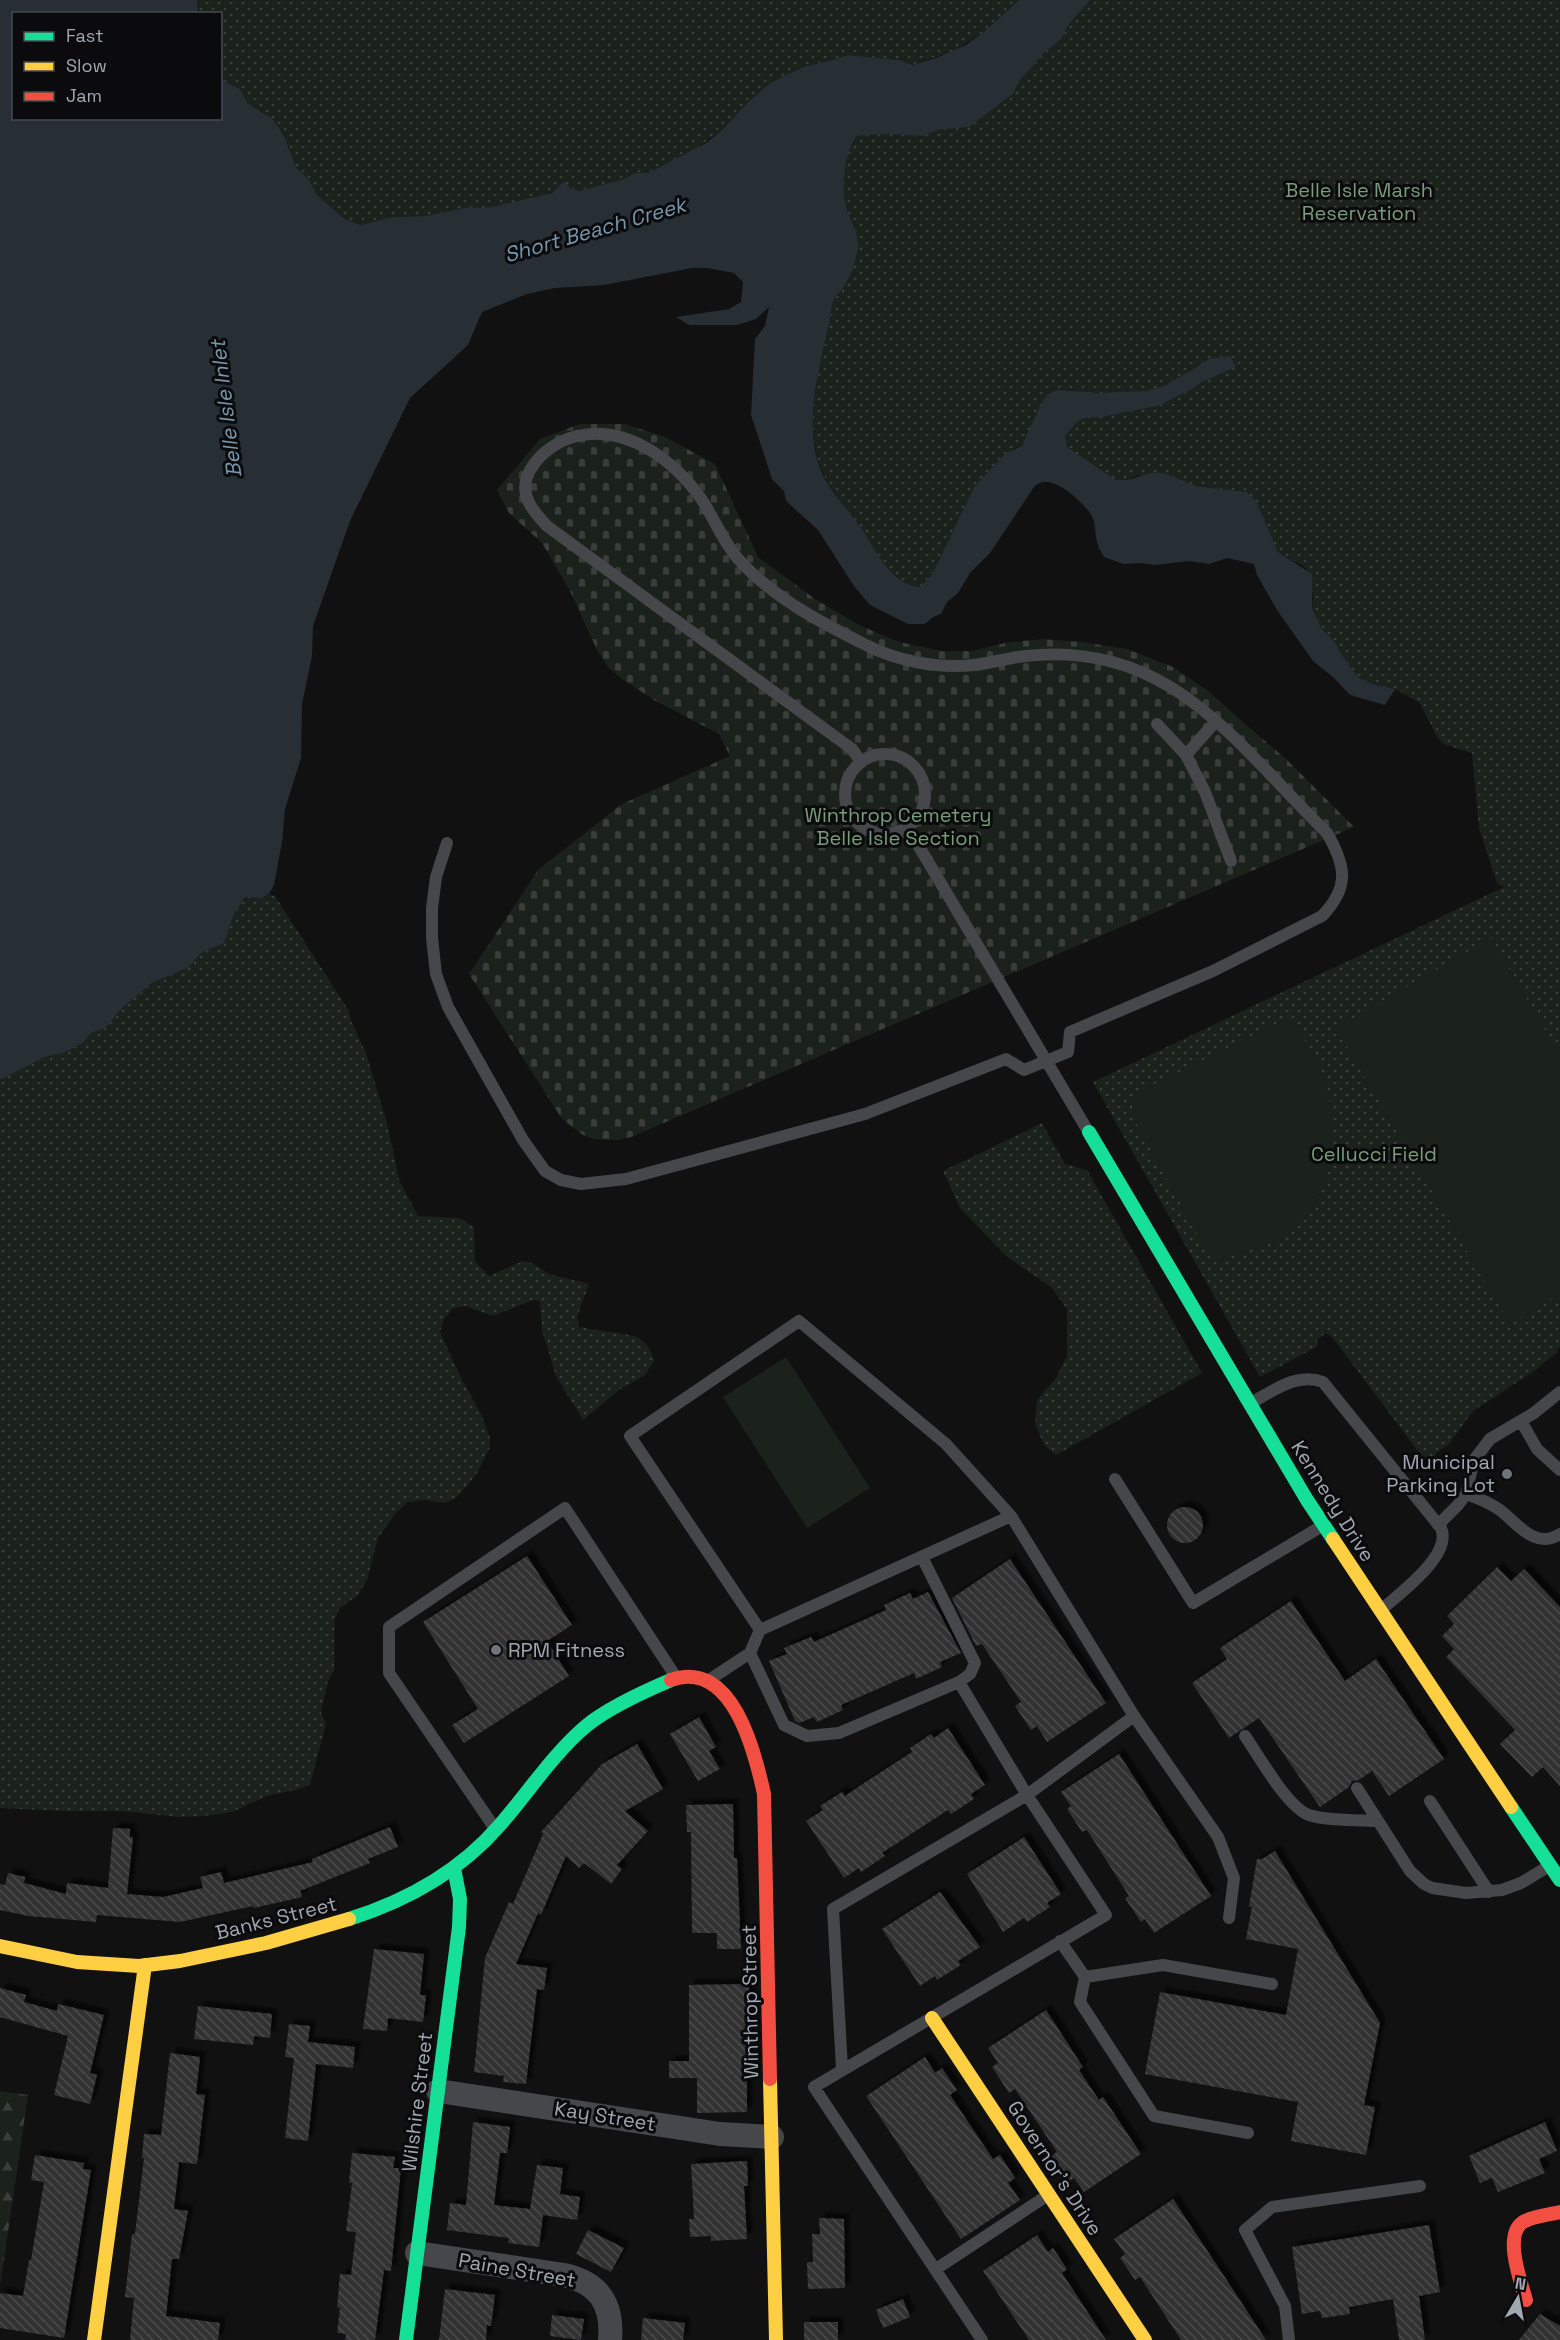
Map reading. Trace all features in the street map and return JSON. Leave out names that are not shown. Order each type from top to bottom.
[{"type":"street","name":"Kennedy Drive","points":[[1089,1132],[1323,1526],[1560,1880]]},
{"type":"street","name":"Banks Street","points":[[0,1946],[72,1962],[145,1965],[185,1960],[315,1930],[377,1909],[454,1868],[469,1857],[496,1830],[561,1751],[584,1727],[609,1711],[676,1678],[692,1676],[709,1680]]},
{"type":"street","name":"Winthrop Street","points":[[709,1680],[725,1694],[740,1722],[757,1764],[764,1794],[776,2340]]},
{"type":"street","name":"Wilshire Street","points":[[406,2340],[460,1913],[454,1868]]},
{"type":"street","points":[[94,2340],[145,1965]]},
{"type":"street","name":"Governor's Drive","points":[[932,2018],[1145,2340]]},
{"type":"street","name":"Kay Street","points":[[438,2091],[720,2134],[772,2137]]},
{"type":"street","points":[[1526,2300],[1513,2247],[1514,2233],[1520,2224],[1560,2212]]},
{"type":"street","name":"Paine Street","points":[[417,2253],[564,2275],[586,2282],[598,2293],[606,2305],[611,2329],[610,2340]]},
{"type":"lane","points":[[447,843],[436,877],[432,908],[433,956],[442,993],[527,1147],[545,1171],[561,1180],[581,1184],[626,1179],[865,1114],[1006,1059],[1024,1070],[1068,1052],[1070,1032],[1213,971],[1322,916],[1334,903],[1341,888],[1339,855],[1327,833],[1216,721],[1182,693],[1160,680],[1140,671],[1102,660],[1059,656],[1025,656],[971,666],[947,666],[888,655],[788,603],[740,561],[703,502],[675,468],[638,443],[599,433],[583,434],[553,445],[539,458],[528,476],[524,490],[531,509],[547,526],[852,749],[861,762]]},
{"type":"lane","points":[[1186,755],[1216,721]]},
{"type":"lane","points":[[1157,724],[1186,755],[1205,792],[1231,861]]},
{"type":"lane","points":[[885,754],[898,756],[918,771],[924,782],[925,801],[917,819],[908,828],[891,834],[872,832],[861,826],[853,817],[847,807],[845,794],[852,771],[861,762],[872,756],[885,754]]},
{"type":"lane","points":[[908,828],[1089,1132]]},
{"type":"lane","points":[[760,1630],[630,1436],[799,1321],[946,1444],[1011,1516],[1134,1716],[1218,1838],[1234,1878],[1229,1918]]},
{"type":"lane","points":[[1250,1404],[1299,1379],[1314,1379],[1323,1382],[1438,1524],[1443,1538],[1436,1556],[1419,1576],[1380,1611]]},
{"type":"lane","points":[[1438,1524],[1466,1494],[1472,1466],[1484,1445],[1496,1433],[1539,1409],[1560,1392]]},
{"type":"lane","points":[[1521,1420],[1537,1449],[1560,1470]]},
{"type":"lane","points":[[1115,1479],[1193,1603],[1323,1526]]},
{"type":"lane","points":[[1466,1494],[1500,1511],[1533,1537],[1547,1539],[1560,1534]]},
{"type":"lane","points":[[496,1830],[389,1673],[389,1627],[565,1508],[676,1678]]},
{"type":"lane","points":[[709,1680],[750,1653],[760,1630],[1011,1516]]},
{"type":"lane","points":[[750,1653],[784,1725],[807,1736],[839,1733],[959,1682],[970,1674],[975,1663],[922,1557]]},
{"type":"lane","points":[[959,1682],[1027,1795],[1106,1915],[932,2018],[842,2068],[814,2087],[982,2340]]},
{"type":"lane","points":[[842,2068],[833,1909],[1027,1795],[1134,1716]]},
{"type":"lane","points":[[1245,1736],[1292,1803],[1304,1812],[1317,1816],[1378,1821]]},
{"type":"lane","points":[[1357,1788],[1410,1870],[1424,1884],[1454,1892],[1489,1892],[1513,1887],[1550,1866]]},
{"type":"lane","points":[[1430,1801],[1489,1892]]},
{"type":"lane","points":[[1060,1941],[1085,1977],[1080,2002],[1155,2116],[1248,2133]]},
{"type":"lane","points":[[1085,1977],[1163,1965],[1272,1984]]},
{"type":"lane","points":[[1289,2340],[1285,2306],[1245,2230],[1272,2207],[1420,2186]]},
{"type":"lane","points":[[936,2270],[1049,2194]]},
{"type":"green space","points":[[197,0],[1019,0],[985,31],[954,51],[911,65],[899,60],[847,55],[803,67],[770,83],[747,103],[722,130],[694,150],[648,173],[635,173],[624,179],[579,191],[570,188],[484,209],[469,207],[426,216],[392,217],[361,225],[345,219],[317,195],[309,180],[296,167],[284,136],[273,119],[248,104],[240,89],[224,81],[222,12],[198,12]]},
{"type":"green space","name":"Belle Isle Marsh Reservation","points":[[1090,0],[1560,0],[1560,1346],[1556,1353],[1533,1372],[1473,1411],[1449,1444],[1437,1452],[1430,1464],[1426,1462],[1333,1338],[1326,1333],[1317,1340],[1318,1346],[1260,1377],[1093,1082],[1504,887],[1497,883],[1479,828],[1472,753],[1443,744],[1437,737],[1420,703],[1395,689],[1361,679],[1350,667],[1334,641],[1321,628],[1312,609],[1313,595],[1306,568],[1278,552],[1261,515],[1247,492],[1196,486],[1138,475],[1127,480],[1116,480],[1067,448],[1065,436],[1078,421],[1089,417],[1102,417],[1158,406],[1235,367],[1230,356],[1203,363],[1168,384],[1144,391],[1082,393],[1057,390],[1022,446],[1013,449],[974,487],[933,573],[920,587],[902,580],[880,558],[859,524],[830,486],[816,451],[814,399],[832,306],[851,274],[858,250],[858,238],[846,206],[844,190],[846,161],[855,136],[883,134],[924,136],[938,130],[969,127],[1013,94],[1020,80],[1045,52],[1060,40],[1071,22]]},
{"type":"green space","name":"Winthrop Cemetery Belle Isle Section","points":[[580,424],[625,424],[665,437],[715,464],[758,557],[815,599],[859,625],[899,642],[942,651],[971,651],[1005,643],[1042,639],[1082,642],[1127,649],[1173,667],[1207,690],[1286,759],[1354,827],[631,1137],[619,1140],[594,1139],[583,1135],[562,1119],[469,974],[538,870],[622,804],[730,756],[719,734],[654,700],[609,668],[598,652],[571,593],[542,543],[509,513],[497,490],[540,439]]},
{"type":"green space","points":[[269,894],[275,896],[349,1011],[351,1021],[366,1053],[387,1123],[399,1180],[418,1216],[459,1218],[474,1227],[475,1261],[489,1276],[523,1261],[534,1264],[549,1274],[589,1284],[577,1317],[579,1327],[635,1336],[648,1346],[654,1361],[645,1375],[619,1390],[583,1420],[556,1376],[542,1330],[540,1301],[533,1300],[493,1316],[465,1306],[453,1308],[443,1321],[440,1332],[481,1414],[490,1438],[490,1447],[476,1475],[456,1498],[444,1503],[426,1500],[407,1502],[396,1513],[378,1538],[367,1580],[358,1595],[340,1608],[335,1618],[334,1670],[328,1681],[321,1713],[326,1724],[310,1784],[299,1789],[267,1796],[232,1812],[205,1816],[179,1817],[121,1811],[0,1808],[0,1080],[45,1057],[63,1053],[83,1043],[91,1033],[106,1028],[119,1011],[152,983],[189,967],[201,953],[224,943],[234,914],[245,897],[261,898]]},
{"type":"green space","points":[[1491,938],[1560,1055],[1560,1294],[1510,1324],[1336,1028]]},
{"type":"green space","points":[[1288,1018],[1312,1051],[1327,1090],[1333,1131],[1328,1172],[1311,1209],[1302,1222],[1291,1231],[1270,1243],[1212,1261],[1131,1114],[1138,1092]]},
{"type":"green space","points":[[1042,1123],[1065,1164],[1087,1170],[1202,1373],[1056,1455],[1044,1445],[1035,1424],[1037,1400],[1056,1378],[1067,1356],[1067,1309],[1051,1287],[1006,1256],[960,1208],[943,1171]]},
{"type":"green space","points":[[786,1357],[870,1488],[807,1528],[723,1397]]},
{"type":"green space","points":[[0,2091],[28,2095],[0,2287]]},
{"type":"water","points":[[0,0],[197,0],[198,12],[12,12],[12,120],[222,120],[222,72],[224,81],[240,89],[248,104],[273,119],[284,136],[296,167],[309,180],[317,195],[345,219],[361,225],[392,217],[426,216],[469,207],[495,206],[552,193],[564,181],[570,188],[579,191],[624,179],[635,173],[648,173],[706,143],[770,83],[803,67],[847,55],[899,60],[912,65],[966,45],[1019,0],[1090,0],[1071,22],[1060,40],[1045,52],[1020,80],[1013,94],[969,127],[938,130],[924,136],[883,134],[856,136],[849,151],[844,189],[846,206],[858,238],[858,249],[851,274],[833,302],[814,398],[813,434],[820,468],[829,485],[887,567],[902,581],[920,587],[933,573],[974,487],[1006,453],[1022,446],[1047,395],[1057,390],[1100,393],[1146,391],[1166,385],[1209,359],[1230,356],[1236,367],[1158,406],[1102,417],[1089,417],[1078,421],[1065,436],[1067,447],[1116,480],[1127,480],[1151,473],[1164,473],[1196,486],[1247,492],[1256,501],[1278,552],[1312,574],[1312,608],[1321,628],[1334,641],[1350,667],[1361,679],[1395,689],[1385,705],[1350,695],[1313,661],[1277,610],[1257,575],[1254,564],[1227,558],[1209,564],[1190,561],[1155,565],[1123,564],[1104,557],[1098,546],[1094,520],[1090,513],[1080,501],[1064,489],[1048,482],[1034,487],[990,553],[970,573],[958,593],[947,602],[941,614],[925,624],[908,624],[870,605],[854,586],[818,530],[786,501],[784,491],[772,479],[751,415],[755,339],[765,326],[769,307],[756,319],[737,325],[689,325],[676,317],[729,309],[741,302],[743,282],[734,273],[692,268],[604,285],[555,288],[527,294],[482,312],[468,345],[410,398],[350,521],[313,626],[312,656],[302,704],[301,758],[285,809],[274,885],[269,894],[261,898],[245,897],[234,914],[224,943],[201,953],[189,967],[152,983],[119,1011],[106,1028],[91,1033],[83,1043],[63,1053],[45,1057],[0,1080]]},
{"type":"building","points":[[1185,1507],[1198,1512],[1203,1525],[1198,1538],[1185,1543],[1172,1538],[1167,1525],[1172,1512]]},
{"type":"building","points":[[527,1556],[572,1625],[547,1641],[569,1676],[464,1743],[452,1725],[478,1709],[423,1622]]},
{"type":"building","points":[[1010,1559],[1106,1703],[1047,1742],[1037,1726],[1031,1730],[1015,1706],[1021,1702],[982,1644],[976,1646],[952,1598]]},
{"type":"building","points":[[1497,1567],[1511,1581],[1524,1569],[1560,1607],[1560,1786],[1543,1767],[1532,1777],[1500,1744],[1515,1730],[1446,1657],[1454,1649],[1442,1636],[1454,1624],[1447,1616]]},
{"type":"building","points":[[928,1592],[961,1653],[940,1662],[942,1667],[916,1679],[914,1673],[841,1705],[843,1710],[817,1722],[814,1717],[799,1723],[795,1721],[769,1661],[787,1654],[784,1648],[811,1637],[814,1642],[886,1610],[884,1605],[910,1593],[913,1599]]},
{"type":"building","points":[[1291,1601],[1345,1681],[1376,1659],[1444,1759],[1389,1796],[1372,1771],[1359,1780],[1352,1781],[1349,1787],[1320,1807],[1259,1718],[1229,1738],[1192,1683],[1227,1659],[1220,1648]]},
{"type":"building","points":[[699,1717],[716,1747],[709,1751],[720,1769],[698,1781],[670,1734]]},
{"type":"building","points":[[948,1728],[985,1785],[971,1794],[974,1799],[951,1814],[948,1810],[882,1853],[885,1856],[861,1872],[859,1868],[844,1878],[806,1821],[823,1810],[820,1806],[842,1792],[845,1796],[912,1752],[910,1748],[931,1734],[934,1738]]},
{"type":"building","points":[[637,1744],[663,1789],[625,1811],[648,1831],[617,1865],[622,1869],[611,1884],[584,1863],[579,1868],[566,1856],[541,1915],[538,1913],[516,1964],[547,1968],[544,1990],[537,1989],[526,2084],[503,2082],[504,2076],[474,2072],[485,1958],[509,1902],[513,1904],[543,1834],[541,1832],[602,1764]]},
{"type":"building","points":[[1119,1754],[1211,1896],[1154,1933],[1145,1919],[1141,1922],[1125,1898],[1129,1896],[1087,1830],[1082,1832],[1067,1809],[1071,1806],[1061,1792]]},
{"type":"building","points":[[733,1804],[734,1858],[737,1858],[741,1949],[717,1949],[717,1933],[692,1933],[691,1832],[687,1832],[686,1805]]},
{"type":"building","points":[[390,1827],[398,1847],[368,1859],[370,1863],[300,1891],[302,1897],[254,1908],[253,1906],[180,1922],[97,1915],[96,1922],[28,1916],[0,1910],[0,1884],[5,1885],[8,1873],[25,1877],[24,1883],[66,1894],[67,1883],[108,1888],[113,1828],[130,1829],[130,1837],[133,1837],[127,1894],[163,1897],[203,1888],[200,1877],[221,1872],[224,1883],[313,1862],[312,1859]]},
{"type":"building","points":[[1024,1837],[1061,1894],[1047,1903],[1050,1907],[1027,1922],[1024,1918],[1003,1932],[967,1874]]},
{"type":"building","points":[[1275,1851],[1380,2023],[1364,2105],[1375,2107],[1366,2155],[1291,2141],[1298,2102],[1145,2074],[1160,1992],[1286,2015],[1298,1949],[1246,1939],[1257,1859],[1262,1859]]},
{"type":"building","points":[[940,1892],[980,1947],[958,1961],[961,1965],[937,1980],[935,1976],[920,1986],[882,1929]]},
{"type":"building","points":[[374,1949],[424,1954],[420,1995],[426,1995],[423,2022],[388,2018],[387,2031],[363,2029]]},
{"type":"building","points":[[749,1984],[750,2037],[747,2037],[747,2112],[697,2113],[697,2078],[669,2078],[669,2061],[689,2061],[689,1985]]},
{"type":"building","points":[[0,1988],[26,1995],[24,2002],[57,2011],[58,2004],[104,2015],[90,2073],[97,2075],[90,2104],[54,2095],[68,2036],[0,2017]]},
{"type":"building","points":[[198,2006],[272,2014],[270,2038],[254,2036],[253,2045],[194,2039]]},
{"type":"building","points":[[1046,2010],[1083,2067],[1079,2070],[1099,2100],[1103,2097],[1141,2154],[1084,2192],[1074,2178],[1068,2182],[1051,2156],[1057,2152],[1015,2089],[1009,2093],[992,2067],[998,2063],[988,2048]]},
{"type":"building","points":[[289,2024],[310,2026],[308,2042],[355,2047],[353,2068],[316,2064],[308,2141],[285,2138],[294,2058],[285,2057]]},
{"type":"building","points":[[170,2053],[200,2057],[196,2094],[205,2095],[197,2164],[179,2162],[174,2209],[188,2211],[179,2259],[172,2259],[166,2316],[220,2323],[218,2340],[130,2340],[134,2298],[125,2297],[144,2158],[142,2158],[144,2134],[161,2135]]},
{"type":"building","points":[[925,2057],[935,2073],[942,2068],[957,2090],[950,2095],[993,2159],[1000,2155],[1015,2178],[1008,2183],[1020,2200],[961,2239],[866,2096]]},
{"type":"building","points":[[473,2122],[510,2127],[507,2153],[500,2153],[494,2205],[530,2209],[537,2165],[563,2168],[560,2194],[580,2197],[577,2220],[543,2215],[539,2247],[508,2243],[509,2238],[447,2230],[450,2203],[466,2205]]},
{"type":"building","points":[[1545,2122],[1557,2151],[1539,2159],[1545,2173],[1498,2192],[1492,2178],[1480,2183],[1469,2156]]},
{"type":"building","points":[[352,2153],[395,2157],[393,2168],[401,2168],[391,2271],[384,2270],[375,2340],[345,2340],[346,2334],[337,2333],[340,2274],[351,2275],[356,2232],[346,2231],[352,2183],[349,2183]]},
{"type":"building","points":[[35,2155],[84,2163],[83,2169],[91,2170],[64,2338],[0,2328],[0,2293],[23,2296],[29,2260],[31,2260],[44,2182],[31,2180]]},
{"type":"building","points":[[747,2161],[748,2186],[744,2186],[747,2239],[711,2241],[711,2236],[690,2237],[689,2219],[694,2219],[691,2164]]},
{"type":"building","points":[[1173,2199],[1266,2340],[1181,2340],[1140,2277],[1135,2280],[1120,2258],[1125,2254],[1114,2239]]},
{"type":"building","points":[[819,2218],[844,2219],[845,2288],[808,2289],[807,2262],[813,2262],[812,2234],[820,2234]]},
{"type":"building","points":[[1429,2225],[1440,2292],[1419,2296],[1425,2340],[1399,2340],[1393,2299],[1349,2307],[1350,2314],[1322,2318],[1320,2311],[1302,2314],[1292,2247]]},
{"type":"building","points":[[588,2230],[624,2248],[611,2272],[576,2254]]},
{"type":"building","points":[[1037,2235],[1048,2252],[1053,2248],[1067,2269],[1062,2273],[1106,2340],[1029,2340],[983,2271]]},
{"type":"building","points":[[445,2289],[495,2295],[491,2326],[487,2325],[486,2340],[439,2340]]},
{"type":"building","points":[[903,2299],[910,2317],[883,2328],[876,2310]]},
{"type":"building","points":[[1540,2314],[1560,2326],[1560,2340],[1519,2340]]},
{"type":"building","points":[[552,2315],[584,2319],[581,2340],[550,2336]]},
{"type":"building","points":[[643,2318],[685,2323],[683,2340],[641,2340]]},
{"type":"building","points":[[804,2322],[838,2322],[838,2340],[804,2340]]},
{"type":"traffic: fast","points":[[1089,1132],[1307,1500],[1333,1539]]},
{"type":"traffic: fast","points":[[349,1919],[411,1894],[449,1871],[499,1826],[551,1762],[586,1726],[616,1706],[671,1680]]},
{"type":"traffic: fast","points":[[1511,1807],[1560,1880]]},
{"type":"traffic: fast","points":[[406,2340],[459,1927],[460,1899],[454,1868]]},
{"type":"traffic: slow","points":[[1333,1539],[1511,1807]]},
{"type":"traffic: slow","points":[[0,1946],[77,1962],[139,1966],[180,1961],[266,1943],[349,1919]]},
{"type":"traffic: slow","points":[[94,2340],[145,1965]]},
{"type":"traffic: slow","points":[[932,2018],[1145,2340]]},
{"type":"traffic: slow","points":[[770,2079],[776,2340]]},
{"type":"traffic: jam","points":[[671,1680],[692,1677],[710,1683],[725,1695],[747,1734],[760,1776],[764,1794],[770,2079]]},
{"type":"traffic: jam","points":[[1526,2300],[1515,2259],[1514,2237],[1517,2228],[1527,2220],[1560,2212]]},
{"type":"place","name":"Municipal Parking Lot","points":[[1507,1474]]},
{"type":"place","name":"RPM Fitness","points":[[496,1650]]},
{"type":"water label","name":"Short Beach Creek","points":[[595,230]]},
{"type":"water label","name":"Belle Isle Inlet","points":[[226,409]]},
{"type":"park label","name":"Cellucci Field","points":[[1374,1154]]}]
